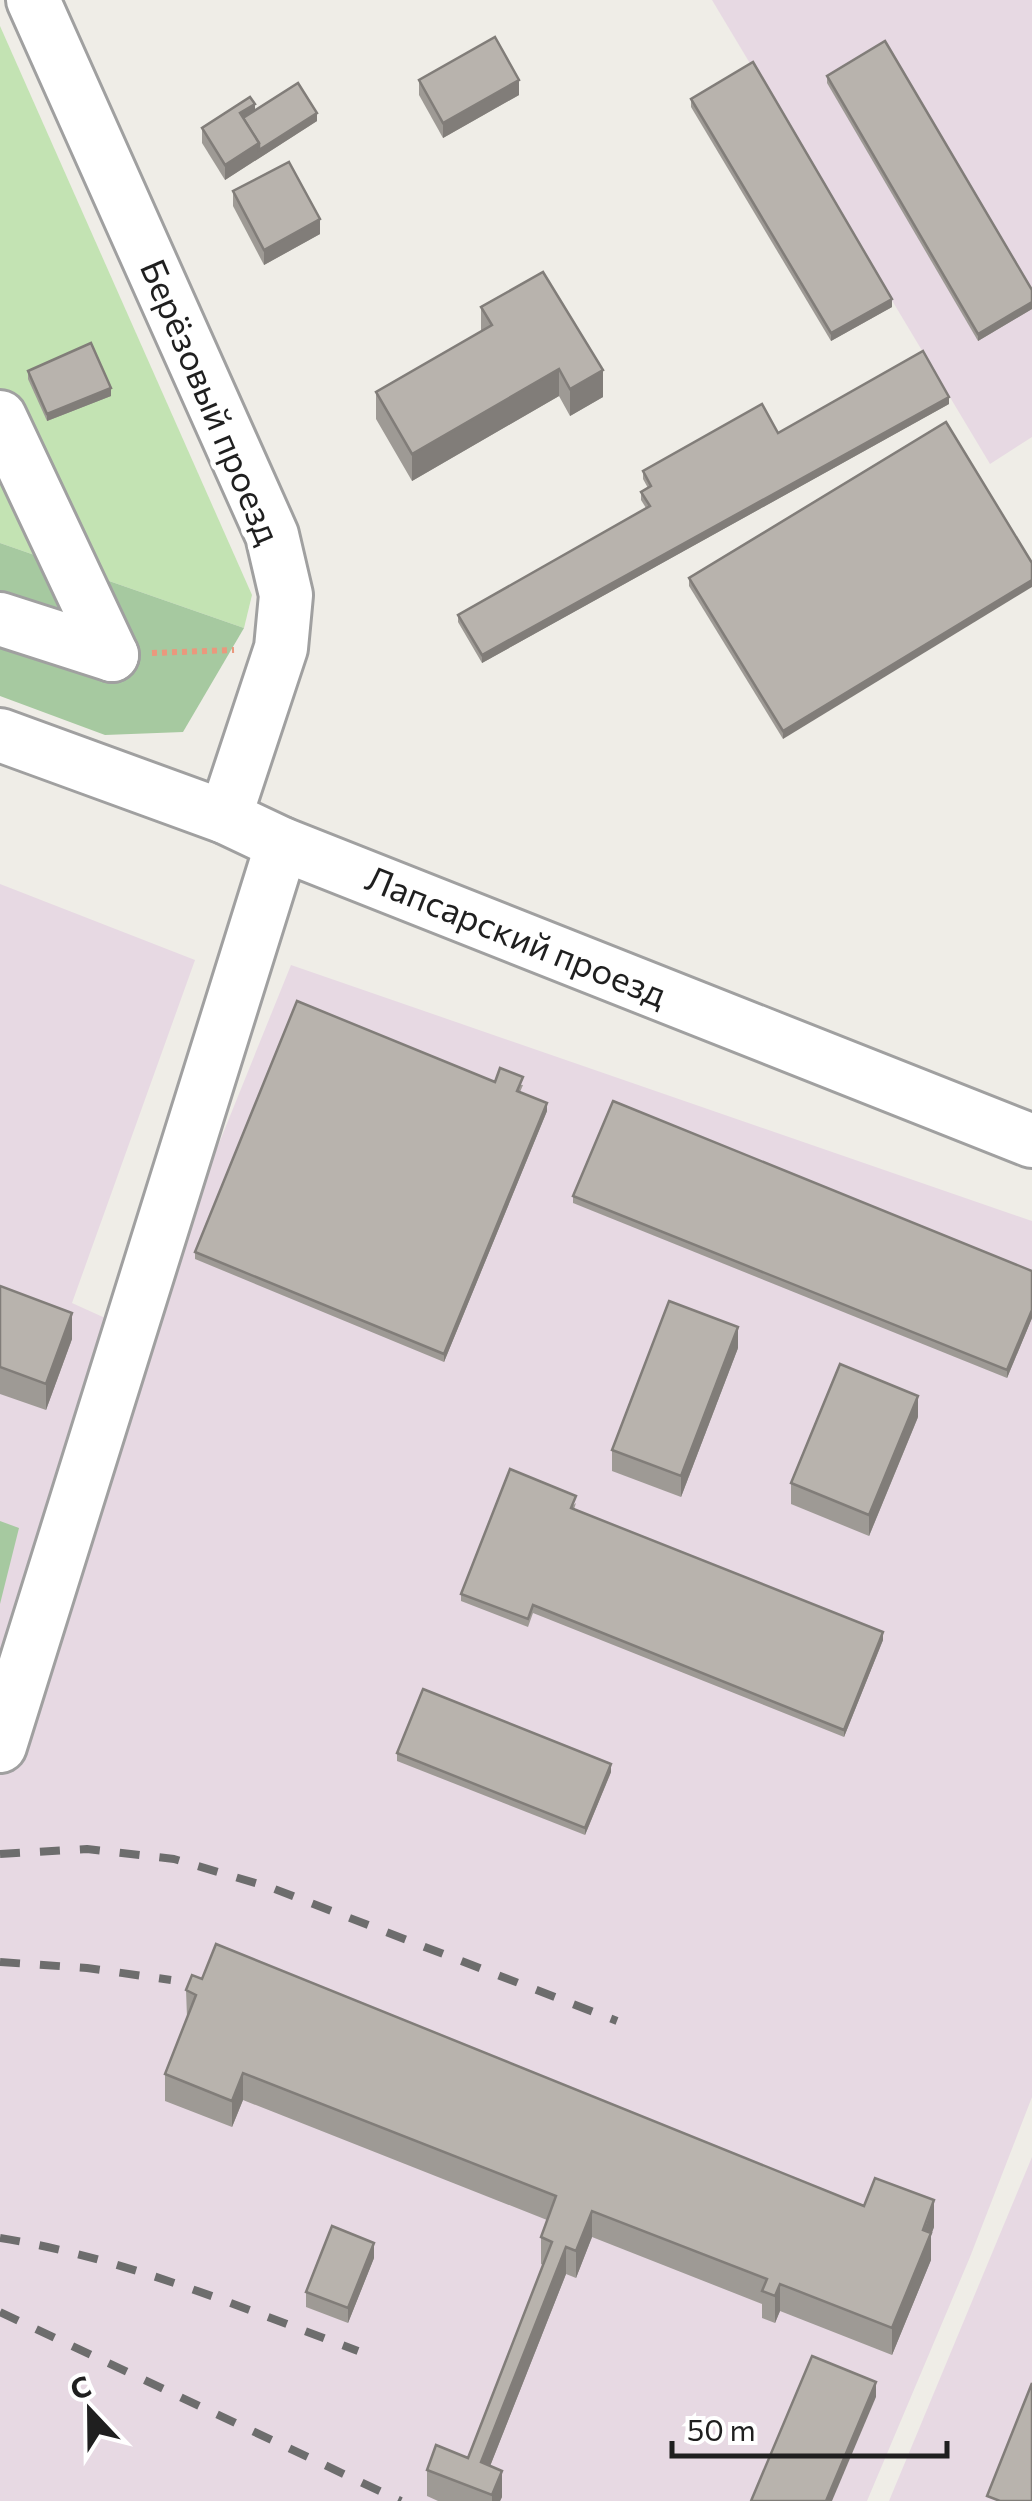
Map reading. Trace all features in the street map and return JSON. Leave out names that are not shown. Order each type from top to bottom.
[{"type":"street","name":"Берёзовый проезд","points":[[33,0],[272,535],[286,595],[281,648],[226,817]]},
{"type":"street","points":[[0,416],[112,655]]},
{"type":"street","points":[[0,618],[112,655]]},
{"type":"street","name":"Лапсарский проезд","points":[[0,734],[226,817],[282,844],[1032,1142]]},
{"type":"street","points":[[0,1746],[282,844]]},
{"type":"path","points":[[112,655],[281,648]]},
{"type":"shaded area","points":[[712,0],[1032,0],[1032,437],[990,464]]},
{"type":"shaded area","points":[[0,884],[195,960],[72,1303],[147,1337],[169,1267],[291,965],[1032,1221],[1032,2097],[970,2257],[867,2501],[0,2501]]},
{"type":"shaded area","points":[[1032,2157],[1032,2501],[889,2501]]},
{"type":"green space","points":[[0,26],[252,595],[244,628],[0,543]]},
{"type":"green space","points":[[0,543],[244,628],[183,732],[105,735],[0,696]]},
{"type":"green space","points":[[0,1521],[19,1528],[0,1604]]},
{"type":"building","points":[[495,37],[519,80],[443,123],[419,80]]},
{"type":"building","points":[[885,41],[1032,290],[1032,302],[978,334],[827,76]]},
{"type":"building","points":[[753,62],[892,299],[831,333],[691,99]]},
{"type":"building","points":[[298,83],[317,113],[259,150],[259,143],[243,118]]},
{"type":"building","points":[[250,97],[255,104],[240,113],[259,143],[225,165],[202,128]]},
{"type":"building","points":[[289,162],[320,219],[264,250],[233,191]]},
{"type":"building","points":[[543,272],[603,370],[570,389],[559,369],[412,454],[376,392],[492,325],[481,307]]},
{"type":"building","points":[[91,343],[111,388],[47,414],[28,371]]},
{"type":"building","points":[[923,351],[949,397],[482,655],[458,615],[650,506],[641,492],[651,486],[643,471],[762,404],[778,433]]},
{"type":"building","points":[[946,422],[1032,563],[1032,580],[783,731],[689,578]]},
{"type":"building","points":[[297,1001],[495,1082],[500,1068],[523,1077],[517,1091],[547,1103],[444,1354],[195,1252]]},
{"type":"building","points":[[613,1101],[1032,1271],[1032,1310],[1007,1370],[573,1196]]},
{"type":"building","points":[[0,1286],[72,1313],[46,1384],[0,1367]]},
{"type":"building","points":[[669,1301],[738,1327],[681,1476],[612,1450]]},
{"type":"building","points":[[840,1364],[918,1396],[869,1515],[791,1483]]},
{"type":"building","points":[[510,1469],[576,1496],[571,1508],[883,1632],[844,1730],[533,1605],[528,1619],[461,1594]]},
{"type":"building","points":[[423,1689],[611,1764],[585,1828],[397,1753]]},
{"type":"building","points":[[216,1944],[864,2206],[875,2178],[934,2200],[923,2230],[931,2233],[892,2328],[780,2284],[775,2296],[762,2291],[767,2279],[592,2211],[576,2251],[566,2247],[481,2462],[502,2471],[492,2495],[427,2470],[436,2445],[468,2458],[552,2242],[541,2237],[556,2196],[243,2073],[232,2101],[165,2074],[196,1995],[186,1990],[192,1975],[202,1979]]},
{"type":"building","points":[[332,2226],[374,2243],[348,2308],[306,2292]]},
{"type":"building","points":[[812,2356],[876,2382],[826,2501],[751,2501]]},
{"type":"building","points":[[1032,2383],[1032,2501],[1000,2501],[987,2496]]},
{"type":"railway","points":[[0,1854],[87,1849],[174,1859],[272,1888],[617,2021]]},
{"type":"railway","points":[[0,1962],[87,1968],[171,1980]]},
{"type":"railway","points":[[0,2238],[137,2271],[358,2351]]},
{"type":"railway","points":[[0,2312],[401,2501]]}]
